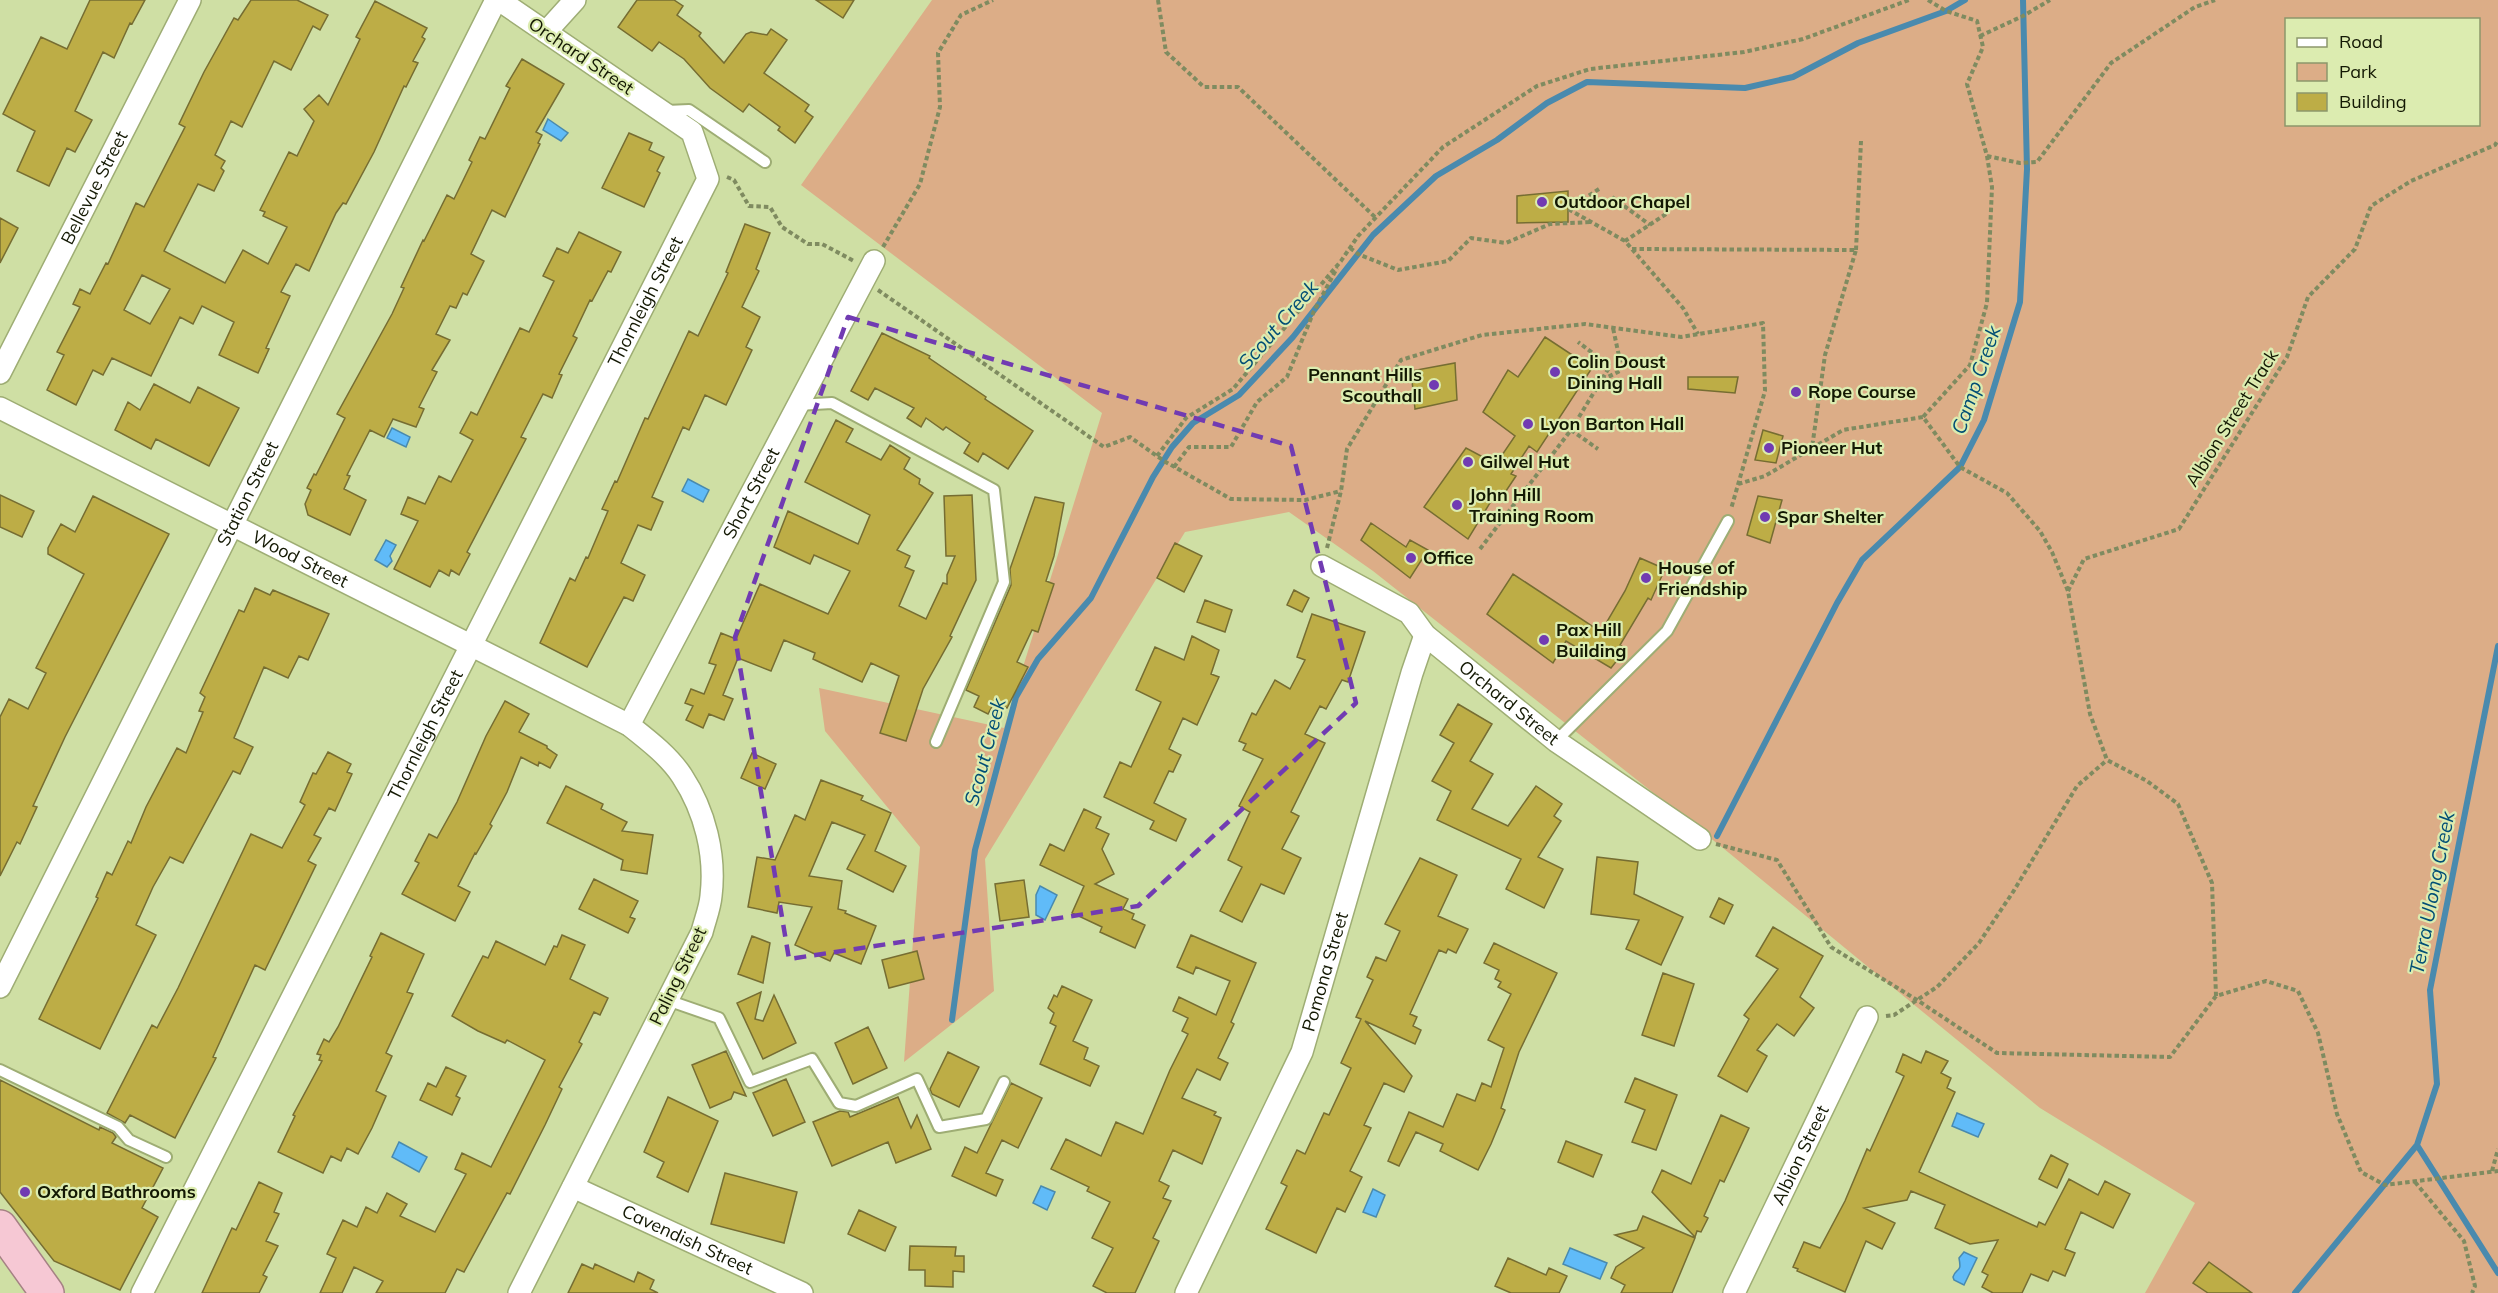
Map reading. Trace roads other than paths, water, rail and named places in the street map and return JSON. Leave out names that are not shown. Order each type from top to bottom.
[{"type":"highway","points":[[0,1227],[47,1293]]},
{"type":"street","name":"Bellevue Street","points":[[0,374],[190,0]]},
{"type":"street","name":"Orchard Street","points":[[498,0],[692,132],[708,178]]},
{"type":"street","name":"Station Street","points":[[0,987],[498,0]]},
{"type":"street","points":[[546,32],[575,0]]},
{"type":"street","name":"Thornleigh Street","points":[[142,1293],[708,178]]},
{"type":"street","name":"Short Street","points":[[629,725],[797,405],[863,267]]},
{"type":"street","name":"Wood Street","points":[[0,408],[471,645]]},
{"type":"street","name":"Orchard Street","points":[[1322,566],[1409,613],[1425,635],[1556,741],[1700,839]]},
{"type":"street","name":"Pomona Street","points":[[1185,1293],[1302,1052],[1425,635]]},
{"type":"street","name":"Paling Street","points":[[471,645],[629,725],[658,749],[682,776],[701,813],[711,850],[711,896],[702,932],[519,1293]]},
{"type":"street","name":"Albion Street","points":[[1734,1293],[1867,1017]]},
{"type":"street","name":"Cavendish Street","points":[[573,1187],[801,1293]]},
{"type":"lane","points":[[663,111],[690,111],[765,162]]},
{"type":"lane","points":[[797,405],[832,403],[994,490],[1004,582],[936,742]]},
{"type":"lane","points":[[1556,741],[1667,631],[1728,521]]},
{"type":"lane","points":[[667,1000],[719,1018],[750,1082],[812,1059],[839,1103],[856,1106],[917,1079],[939,1127],[986,1119],[1004,1082]]},
{"type":"lane","points":[[0,1071],[118,1127],[129,1140],[166,1157]]},
{"type":"water","points":[[548,119],[568,133],[561,141],[543,130]]},
{"type":"water","points":[[392,428],[410,437],[406,447],[387,438]]},
{"type":"water","points":[[688,479],[709,490],[703,502],[682,491]]},
{"type":"water","points":[[386,540],[396,545],[390,556],[392,561],[387,567],[375,560]]},
{"type":"water","points":[[1040,886],[1057,895],[1045,920],[1036,915],[1036,895]]},
{"type":"water","points":[[1957,1113],[1984,1124],[1978,1137],[1952,1126]]},
{"type":"water","points":[[399,1142],[427,1157],[419,1172],[392,1157]]},
{"type":"water","points":[[1041,1186],[1055,1192],[1047,1210],[1033,1203]]},
{"type":"water","points":[[1373,1189],[1385,1195],[1376,1217],[1363,1212]]},
{"type":"water","points":[[1570,1248],[1607,1263],[1600,1279],[1563,1264]]},
{"type":"water","points":[[1964,1252],[1977,1258],[1964,1285],[1954,1280],[1953,1277],[1959,1268],[1959,1258]]},
{"type":"waterway","name":"Scout Creek","points":[[952,1020],[975,850],[1016,697],[1038,659],[1091,598],[1153,477],[1172,447],[1193,423],[1239,395],[1293,337],[1373,235],[1436,176],[1497,140],[1547,103],[1587,82],[1745,88],[1793,77],[1858,43],[1946,11],[1965,0]]},
{"type":"waterway","name":"Camp Creek","points":[[1717,836],[1837,603],[1862,560],[1960,467],[1984,420],[2020,302],[2027,169],[2023,0]]},
{"type":"waterway","name":"Terra Ulong Creek","points":[[2295,1293],[2417,1145],[2437,1084],[2430,990],[2498,646]]},
{"type":"waterway","name":"Terra Ulong Creek","points":[[2417,1145],[2498,1273]]},
{"type":"place","name":"Outdoor Chapel","points":[[1542,202]]},
{"type":"place","name":"Colin Doust Dining Hall","points":[[1555,372]]},
{"type":"place","name":"Pennant Hills Scouthall","points":[[1434,385]]},
{"type":"place","name":"Rope Course","points":[[1796,392]]},
{"type":"place","name":"Lyon Barton Hall","points":[[1528,424]]},
{"type":"place","name":"Pioneer Hut","points":[[1769,448]]},
{"type":"place","name":"Gilwel Hut","points":[[1468,462]]},
{"type":"place","name":"John Hill Training Room","points":[[1457,505]]},
{"type":"place","name":"Spar Shelter","points":[[1765,517]]},
{"type":"place","name":"Office","points":[[1411,558]]},
{"type":"place","name":"House of Friendship","points":[[1646,578]]},
{"type":"place","name":"Pax Hill Building","points":[[1544,640]]},
{"type":"place","name":"Oxford Bathrooms","points":[[25,1192]]}]
